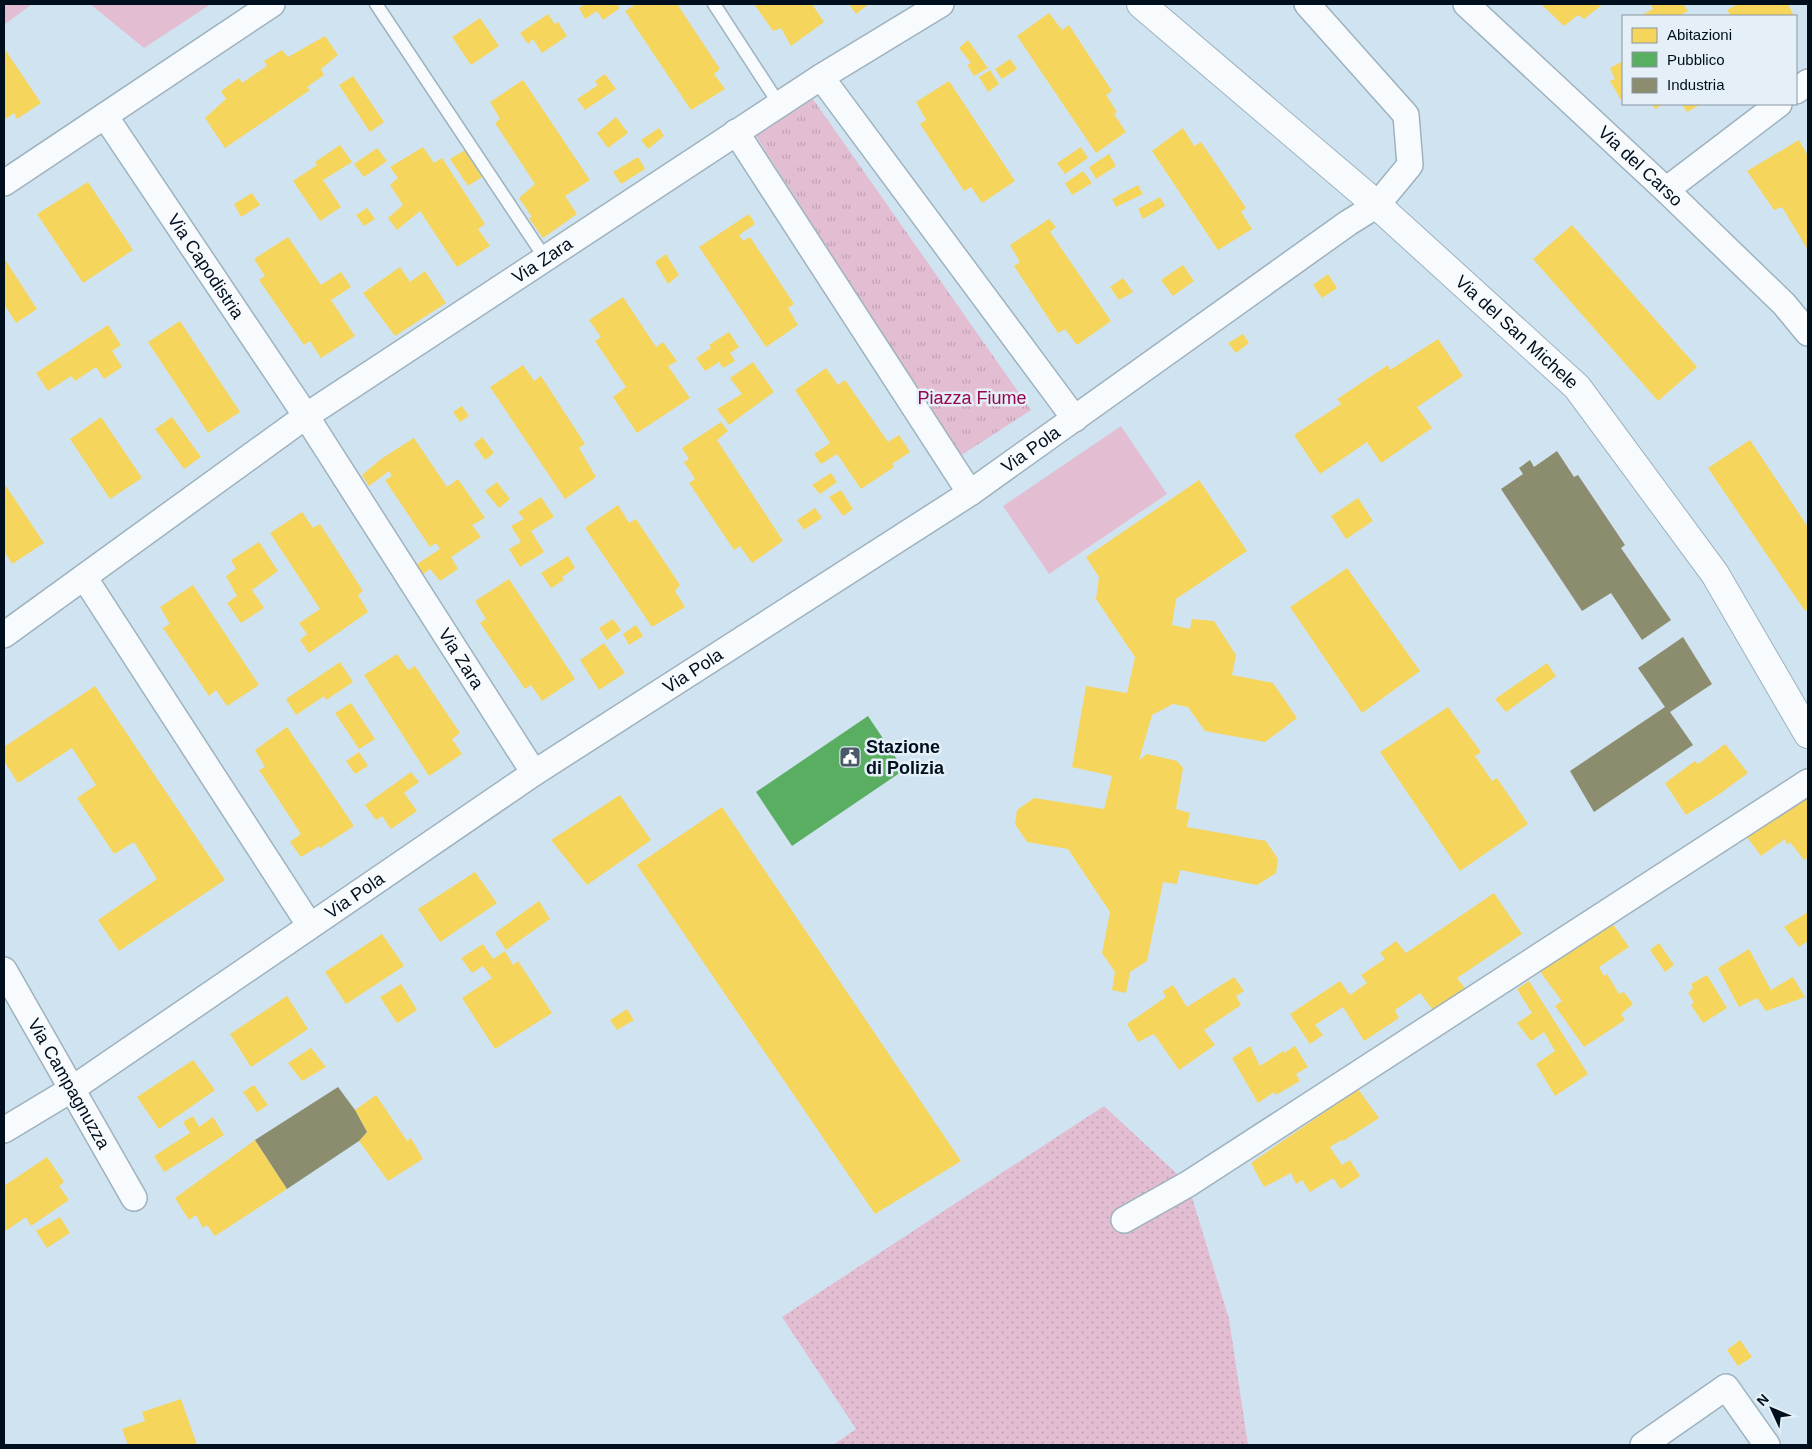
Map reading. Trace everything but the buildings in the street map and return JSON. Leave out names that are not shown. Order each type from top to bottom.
[{"type":"main road","name":"Via del San Michele","points":[[1141,4],[1377,205],[1576,387],[1715,574],[1808,734]]},
{"type":"street","points":[[4,183],[272,4]]},
{"type":"street","name":"Via Zara","points":[[4,635],[306,416],[820,77],[941,4]]},
{"type":"street","name":"Via Pola","points":[[4,1130],[72,1088],[534,773],[970,493],[1348,223],[1377,205],[1410,166],[1406,115],[1307,4]]},
{"type":"street","name":"Via del Carso","points":[[1466,4],[1666,190],[1784,304],[1808,333]]},
{"type":"street","points":[[820,77],[1075,419]]},
{"type":"street","points":[[1797,90],[1808,82]]},
{"type":"street","points":[[1666,190],[1778,105]]},
{"type":"street","name":"Via Capodistria","points":[[106,116],[306,416]]},
{"type":"street","points":[[736,132],[970,493]]},
{"type":"street","name":"Via Zara","points":[[306,416],[534,773]]},
{"type":"street","points":[[84,577],[310,926]]},
{"type":"street","points":[[1124,1220],[1196,1179],[1808,782]]},
{"type":"street","name":"Via Campagnuzza","points":[[4,970],[134,1198]]},
{"type":"street","points":[[1643,1445],[1726,1387],[1767,1445]]},
{"type":"lane","points":[[376,4],[545,258]]},
{"type":"lane","points":[[714,4],[779,104]]},
{"type":"green space","points":[[4,4],[32,4],[4,25]]},
{"type":"green space","points":[[90,4],[211,4],[144,48]]},
{"type":"green space","name":"Piazza Fiume","points":[[813,99],[1031,410],[960,456],[756,136]]},
{"type":"green space","points":[[1121,426],[1167,494],[1049,574],[1003,506]]},
{"type":"green space","points":[[1104,1106],[1188,1184],[1229,1319],[1248,1445],[833,1445],[856,1429],[782,1317]]},
{"type":"place","name":"Stazione di Polizia","points":[[850,757]]}]
